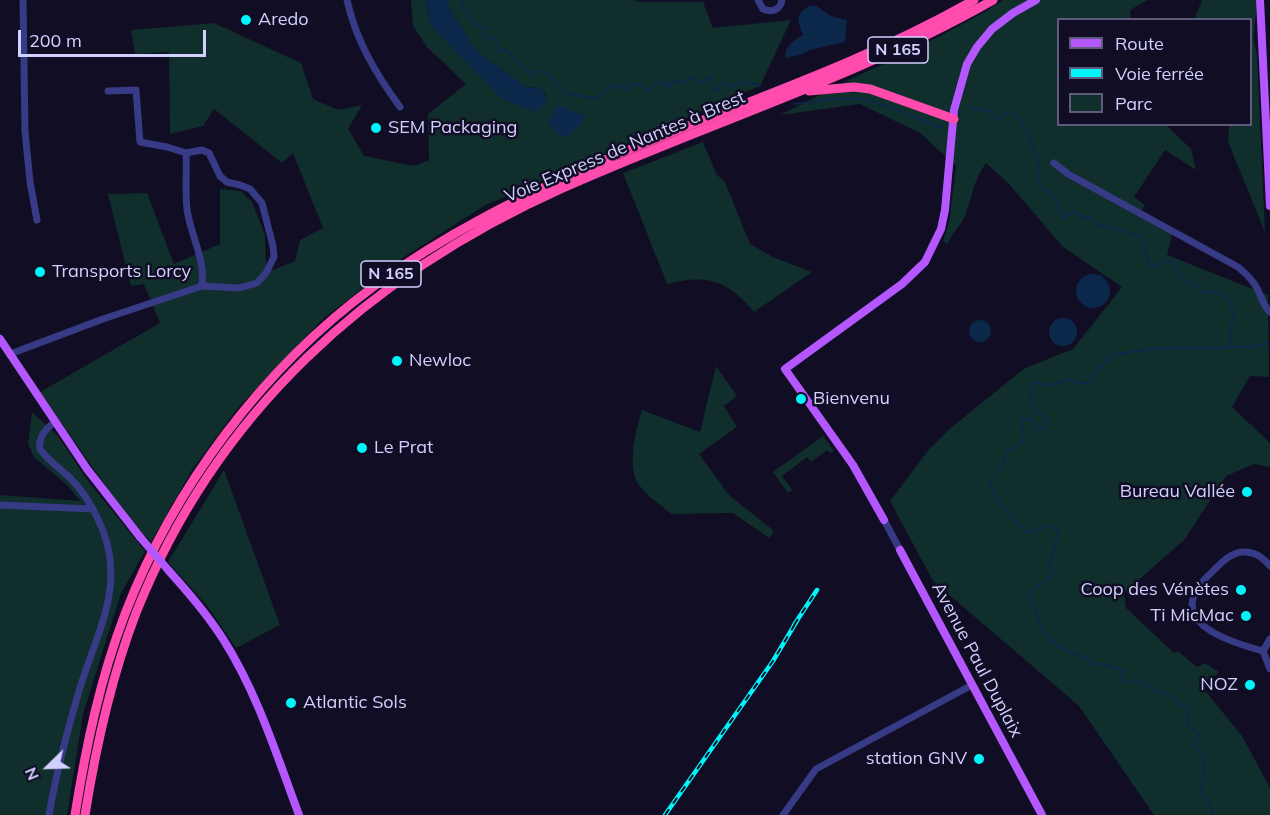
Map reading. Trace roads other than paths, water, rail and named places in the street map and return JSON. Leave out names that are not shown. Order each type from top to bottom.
[{"type":"highway","name":"Voie Express de Nantes à Brest","points":[[75,815],[86,750],[102,686],[126,612],[150,559],[193,483],[237,421],[270,382],[328,324],[366,292],[412,260],[453,234],[521,198],[637,146],[864,55],[974,0]]},
{"type":"highway","name":"Voie Express de Nantes à Brest","points":[[85,815],[107,703],[126,640],[147,587],[188,509],[222,457],[267,399],[302,362],[355,313],[428,260],[491,224],[591,176],[800,92],[906,46],[993,0]]},
{"type":"highway","points":[[800,92],[854,87],[870,89],[954,119]]},
{"type":"main road","points":[[884,520],[853,465],[785,369],[902,284],[924,262],[941,229],[945,210],[954,110],[962,76],[977,47],[992,29],[1035,0]]},
{"type":"main road","points":[[1260,0],[1270,206]]},
{"type":"main road","points":[[0,339],[100,487],[208,619],[234,658],[264,723],[299,815]]},
{"type":"main road","name":"Avenue Paul Duplaix","points":[[900,550],[1041,815]]},
{"type":"street","points":[[23,0],[25,131],[30,182],[37,220]]},
{"type":"street","points":[[347,0],[365,54],[400,107]]},
{"type":"street","points":[[758,0],[763,9],[771,11],[779,7],[782,0]]},
{"type":"street","points":[[10,354],[103,319],[202,286],[239,288],[257,283],[266,273],[274,258],[262,203],[250,189],[227,182],[220,176],[209,153],[202,150],[186,153],[140,142],[136,90],[108,91]]},
{"type":"street","points":[[1267,126],[1270,114]]},
{"type":"street","points":[[186,153],[187,210],[197,244],[203,279],[202,286]]},
{"type":"street","points":[[1054,164],[1078,180],[1238,267],[1250,278],[1270,312]]},
{"type":"street","points":[[49,815],[65,739],[87,666],[103,626],[108,604],[110,575],[108,549],[93,508],[78,486],[40,449],[40,438],[45,430],[55,422]]},
{"type":"street","points":[[0,505],[93,508]]},
{"type":"street","name":"Avenue Paul Duplaix","points":[[884,520],[900,550]]},
{"type":"street","points":[[1270,566],[1254,553],[1235,554],[1202,581],[1192,597],[1196,617],[1211,633],[1263,651],[1270,669]]},
{"type":"street","points":[[1263,651],[1270,639]]},
{"type":"street","points":[[783,815],[816,769],[972,685]]},
{"type":"water","points":[[426,0],[448,0],[448,6],[475,50],[527,88],[540,87],[546,98],[545,104],[534,112],[502,99],[433,28],[430,24]]},
{"type":"water","points":[[810,6],[817,6],[831,16],[847,20],[845,42],[786,58],[788,47],[803,35],[799,15]]},
{"type":"water","points":[[556,107],[563,107],[585,116],[584,121],[568,137],[556,132],[548,121]]},
{"type":"water","points":[[1093,274],[1105,279],[1110,291],[1105,303],[1093,308],[1081,303],[1076,291],[1081,279]]},
{"type":"water","points":[[1063,318],[1073,322],[1077,332],[1073,342],[1063,346],[1053,342],[1049,332],[1053,322]]},
{"type":"water","points":[[980,320],[988,323],[991,331],[988,339],[980,342],[972,339],[969,331],[972,323]]},
{"type":"waterway","points":[[465,0],[462,7],[478,26],[486,28],[484,35],[486,39],[497,38],[496,46],[501,53],[505,49],[534,76],[539,71],[547,72],[567,94],[594,98],[613,85],[625,89],[635,84],[642,84],[646,91],[662,81],[670,88],[671,82],[676,80],[682,84],[693,77],[703,83],[712,77],[715,90],[724,82],[727,82],[731,88],[741,81],[760,86]]},
{"type":"waterway","points":[[795,104],[833,99],[862,100],[891,108],[943,128]]},
{"type":"waterway","points":[[968,105],[975,109],[989,111],[996,120],[1009,111],[1021,121],[1039,168],[1039,184],[1043,189],[1052,193],[1064,218],[1075,211],[1084,218],[1091,217],[1099,225],[1140,236],[1145,245],[1147,261],[1153,267],[1170,261],[1183,278],[1204,293],[1216,291],[1225,298],[1230,304],[1233,316],[1231,347]]},
{"type":"waterway","points":[[1174,348],[1239,347],[1262,345],[1268,342]]},
{"type":"waterway","points":[[999,469],[1004,463],[1007,452],[1024,440],[1022,419],[1031,419],[1037,428],[1042,429],[1047,425],[1047,421],[1031,400],[1033,383],[1053,385],[1066,380],[1086,384],[1112,355],[1172,348]]},
{"type":"waterway","points":[[993,475],[991,487],[994,493],[1021,527],[1030,532],[1048,525],[1058,534],[1050,562],[1051,577],[1030,592],[1030,599],[1045,634],[1064,650],[1085,657],[1093,664],[1103,664],[1123,671],[1122,678],[1125,682],[1140,682],[1155,691],[1171,696],[1187,710],[1189,727],[1200,734],[1194,745],[1204,757],[1202,793],[1213,815]]},
{"type":"railway","points":[[794,625],[817,590]]},
{"type":"railway","points":[[665,815],[773,661],[798,619]]},
{"type":"place","name":"Aredo","points":[[246,20]]},
{"type":"place","name":"SEM Packaging","points":[[376,128]]},
{"type":"place","name":"Transports Lorcy","points":[[40,272]]},
{"type":"place","name":"Newloc","points":[[397,361]]},
{"type":"place","name":"Bienvenu","points":[[801,399]]},
{"type":"place","name":"Le Prat","points":[[362,448]]},
{"type":"place","name":"Bureau Vallée","points":[[1247,492]]},
{"type":"place","name":"Coop des Vénètes","points":[[1241,590]]},
{"type":"place","name":"Ti MicMac","points":[[1246,616]]},
{"type":"place","name":"NOZ","points":[[1250,685]]},
{"type":"place","name":"Atlantic Sols","points":[[291,703]]},
{"type":"place","name":"station GNV","points":[[979,759]]}]
